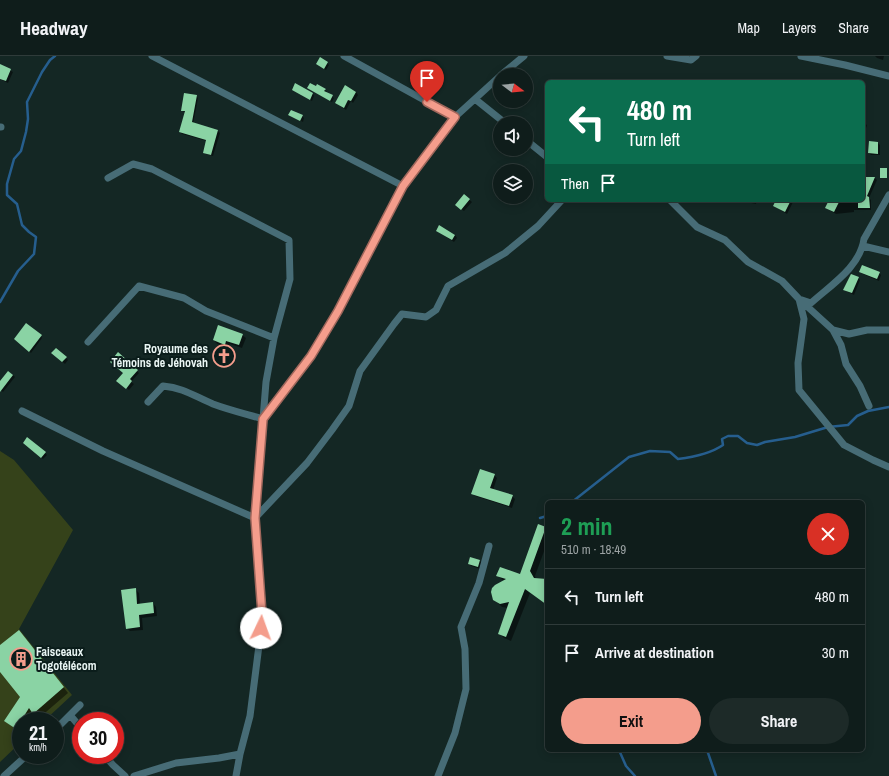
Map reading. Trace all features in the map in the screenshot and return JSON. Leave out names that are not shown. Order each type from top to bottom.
[{"type":"street","points":[[152,56],[403,186]]},
{"type":"street","points":[[344,56],[455,117]]},
{"type":"street","points":[[510,68],[524,56]]},
{"type":"street","points":[[667,56],[691,60],[696,56]]},
{"type":"street","points":[[801,56],[889,76]]},
{"type":"street","points":[[263,419],[311,356],[334,317],[403,186],[455,117],[493,83]]},
{"type":"street","points":[[475,99],[496,116]]},
{"type":"street","points":[[533,146],[545,155]]},
{"type":"street","points":[[108,178],[133,164],[152,168],[289,240],[290,279],[274,338],[266,382],[255,518],[262,614],[250,716],[236,776]]},
{"type":"street","points":[[798,299],[811,303],[849,270],[863,246],[864,239],[889,195]]},
{"type":"street","points":[[255,518],[307,463],[332,430],[349,406],[360,372],[402,314],[426,317],[436,310],[448,286],[505,253],[538,226],[560,202]]},
{"type":"street","points":[[672,202],[697,227],[725,240],[748,262],[782,281],[798,299],[833,330],[841,345],[846,364],[860,386],[869,406]]},
{"type":"street","points":[[863,246],[889,252]]},
{"type":"street","points":[[88,342],[139,286],[184,298],[206,311],[274,338]]},
{"type":"street","points":[[798,299],[804,319],[798,363],[799,390],[844,445],[889,467]]},
{"type":"street","points":[[833,330],[849,334],[867,330],[889,330]]},
{"type":"street","points":[[148,402],[163,386],[184,390],[212,404],[263,419]]},
{"type":"street","points":[[22,411],[103,451],[255,518]]},
{"type":"street","points":[[438,776],[455,733],[466,689],[465,649],[461,627],[479,583],[490,546]]},
{"type":"street","points":[[64,721],[80,705]]},
{"type":"street","points":[[134,776],[176,763],[240,754]]},
{"type":"street","points":[[4,776],[17,764]]},
{"type":"street","points":[[113,764],[125,776]]},
{"type":"green space","points":[[0,451],[14,460],[73,530],[19,629],[72,695],[54,712],[12,712],[12,751],[0,762]]},
{"type":"building","points":[[320,57],[328,62],[324,69],[316,64]]},
{"type":"building","points":[[0,64],[11,69],[6,81],[0,79]]},
{"type":"building","points":[[295,83],[313,93],[310,100],[292,90]]},
{"type":"building","points":[[310,83],[316,86],[317,84],[326,89],[324,91],[333,95],[330,101],[307,88]]},
{"type":"building","points":[[345,85],[356,92],[351,101],[348,100],[344,108],[335,103]]},
{"type":"building","points":[[184,93],[197,95],[192,122],[218,130],[211,155],[203,153],[206,140],[179,132],[185,111],[181,111]]},
{"type":"building","points":[[291,110],[303,115],[300,121],[288,115]]},
{"type":"building","points":[[869,141],[878,142],[878,154],[868,153]]},
{"type":"building","points":[[880,168],[887,168],[887,178],[880,178]]},
{"type":"building","points":[[865,177],[875,177],[867,196],[869,197],[870,208],[858,208],[858,202],[865,202]]},
{"type":"building","points":[[464,194],[470,199],[461,210],[455,205]]},
{"type":"building","points":[[775,202],[790,202],[785,212],[773,206]]},
{"type":"building","points":[[828,202],[839,202],[834,212],[825,208]]},
{"type":"building","points":[[439,225],[455,235],[452,240],[436,231]]},
{"type":"building","points":[[862,265],[880,272],[877,279],[859,272]]},
{"type":"building","points":[[851,274],[859,277],[852,293],[843,290]]},
{"type":"building","points":[[26,323],[42,335],[29,352],[14,339]]},
{"type":"building","points":[[218,325],[243,334],[239,345],[226,341],[225,345],[213,340]]},
{"type":"building","points":[[56,348],[67,357],[62,362],[51,353]]},
{"type":"building","points":[[118,352],[138,370],[130,379],[132,381],[126,389],[116,381],[123,373],[110,362]]},
{"type":"building","points":[[8,371],[13,375],[0,392],[0,381]]},
{"type":"building","points":[[27,437],[46,452],[41,458],[23,443]]},
{"type":"building","points":[[480,469],[495,474],[490,488],[513,495],[509,506],[471,494]]},
{"type":"building","points":[[538,524],[545,527],[530,571],[534,578],[545,579],[545,604],[525,589],[506,637],[498,634],[509,602],[500,604],[493,600],[491,592],[495,585],[506,579],[496,576],[500,567],[520,574]]},
{"type":"building","points":[[470,557],[480,560],[478,567],[468,564]]},
{"type":"building","points":[[136,588],[137,604],[153,602],[154,613],[139,615],[140,627],[126,629],[121,590]]},
{"type":"building","name":"Faisceaux Togotélécom","points":[[19,630],[64,687],[35,712],[32,712],[29,708],[27,712],[12,712],[12,726],[4,721],[20,697],[0,672],[0,645]]},
{"type":"waterway","points":[[0,302],[18,271],[34,254],[36,237],[22,225],[17,204],[7,195],[7,184],[14,159],[21,151],[26,132],[28,119],[27,102],[42,72],[50,60],[55,56]]},
{"type":"waterway","points":[[575,500],[629,457],[650,451],[670,452],[678,459],[696,456],[713,451],[723,445],[722,439],[728,436],[738,436],[747,443],[757,445],[765,442],[795,437],[828,427],[848,425],[857,416],[868,411],[889,407]]},
{"type":"waterway","points":[[540,518],[545,517]]},
{"type":"waterway","points":[[620,752],[626,766],[635,776]]},
{"type":"waterway","points":[[708,752],[716,776]]},
{"type":"place","name":"Royaume des Témoins de Jéhovah","points":[[224,356]]},
{"type":"place","name":"Faisceaux Togotélécom","points":[[21,659]]},
{"type":"route","points":[[261,628],[262,614],[255,518],[263,419],[311,356],[338,311],[403,186],[455,117],[427,102]]}]
